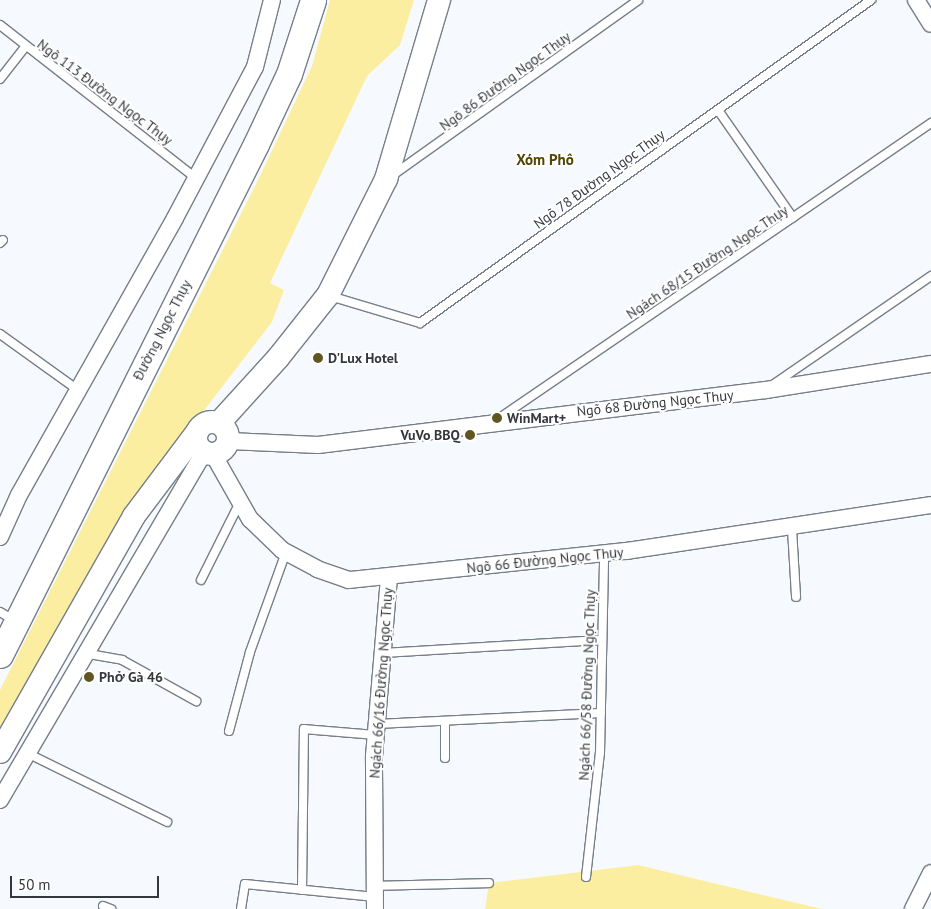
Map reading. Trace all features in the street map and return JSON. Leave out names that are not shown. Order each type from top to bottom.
[{"type":"main road","name":"Đường Ngọc Thụy","points":[[0,655],[8,616],[256,144],[289,74],[313,0]]},
{"type":"street","points":[[0,537],[78,390],[196,178],[255,67],[272,0]]},
{"type":"street","points":[[0,800],[89,654],[133,568],[212,441],[328,296],[386,180],[439,0]]},
{"type":"street","points":[[916,0],[931,24]]},
{"type":"street","name":"Ngõ 68 Đường Ngọc Thụy","points":[[212,441],[318,445],[496,420],[766,390],[931,364]]},
{"type":"street","points":[[0,752],[134,516],[212,441]]},
{"type":"street","name":"Ngõ 66 Đường Ngọc Thụy","points":[[212,441],[240,502],[250,519],[286,552],[317,569],[349,580],[604,554],[792,528],[931,505]]},
{"type":"street","name":"Ngách 66/16 Đường Ngọc Thụy","points":[[375,897],[376,729],[389,577]]},
{"type":"street","points":[[913,909],[931,873]]},
{"type":"lane","name":"Ngõ 86 Đường Ngọc Thụy","points":[[386,180],[638,0]]},
{"type":"lane","name":"Ngõ 78 Đường Ngọc Thụy","points":[[328,296],[420,323],[871,0]]},
{"type":"lane","name":"Ngõ 113 Đường Ngọc Thụy","points":[[0,25],[196,178]]},
{"type":"lane","points":[[0,79],[26,47]]},
{"type":"lane","points":[[718,110],[793,218]]},
{"type":"lane","name":"Ngách 68/15 Đường Ngọc Thụy","points":[[496,420],[931,124]]},
{"type":"lane","points":[[766,390],[931,276]]},
{"type":"lane","points":[[0,334],[78,390]]},
{"type":"lane","points":[[201,580],[240,502]]},
{"type":"lane","points":[[792,528],[796,597]]},
{"type":"lane","points":[[228,731],[250,652],[286,552]]},
{"type":"lane","name":"Ngách 66/58 Đường Ngọc Thụy","points":[[586,877],[601,713],[604,554]]},
{"type":"lane","points":[[382,653],[602,640]]},
{"type":"lane","points":[[89,654],[122,660],[196,701]]},
{"type":"lane","points":[[302,890],[304,729],[376,729],[445,720],[601,713]]},
{"type":"lane","points":[[445,720],[445,758]]},
{"type":"lane","points":[[29,754],[167,822]]},
{"type":"lane","points":[[241,909],[245,884],[375,897],[489,883]]},
{"type":"lane","points":[[103,906],[111,909]]},
{"type":"shaded area","points":[[330,0],[414,0],[400,45],[367,76],[270,283],[284,290],[272,322],[166,460],[0,739],[0,690],[258,180],[312,66]]},
{"type":"shaded area","points":[[638,865],[822,909],[485,909],[489,883]]},
{"type":"place","name":"D'Lux Hotel","points":[[318,358]]},
{"type":"place","name":"WinMart+","points":[[497,418]]},
{"type":"place","name":"VuVo BBQ","points":[[470,435]]},
{"type":"place","name":"Phở Gà 46","points":[[89,677]]},
{"type":"district","name":"Xóm Phô","points":[[545,160]]}]
